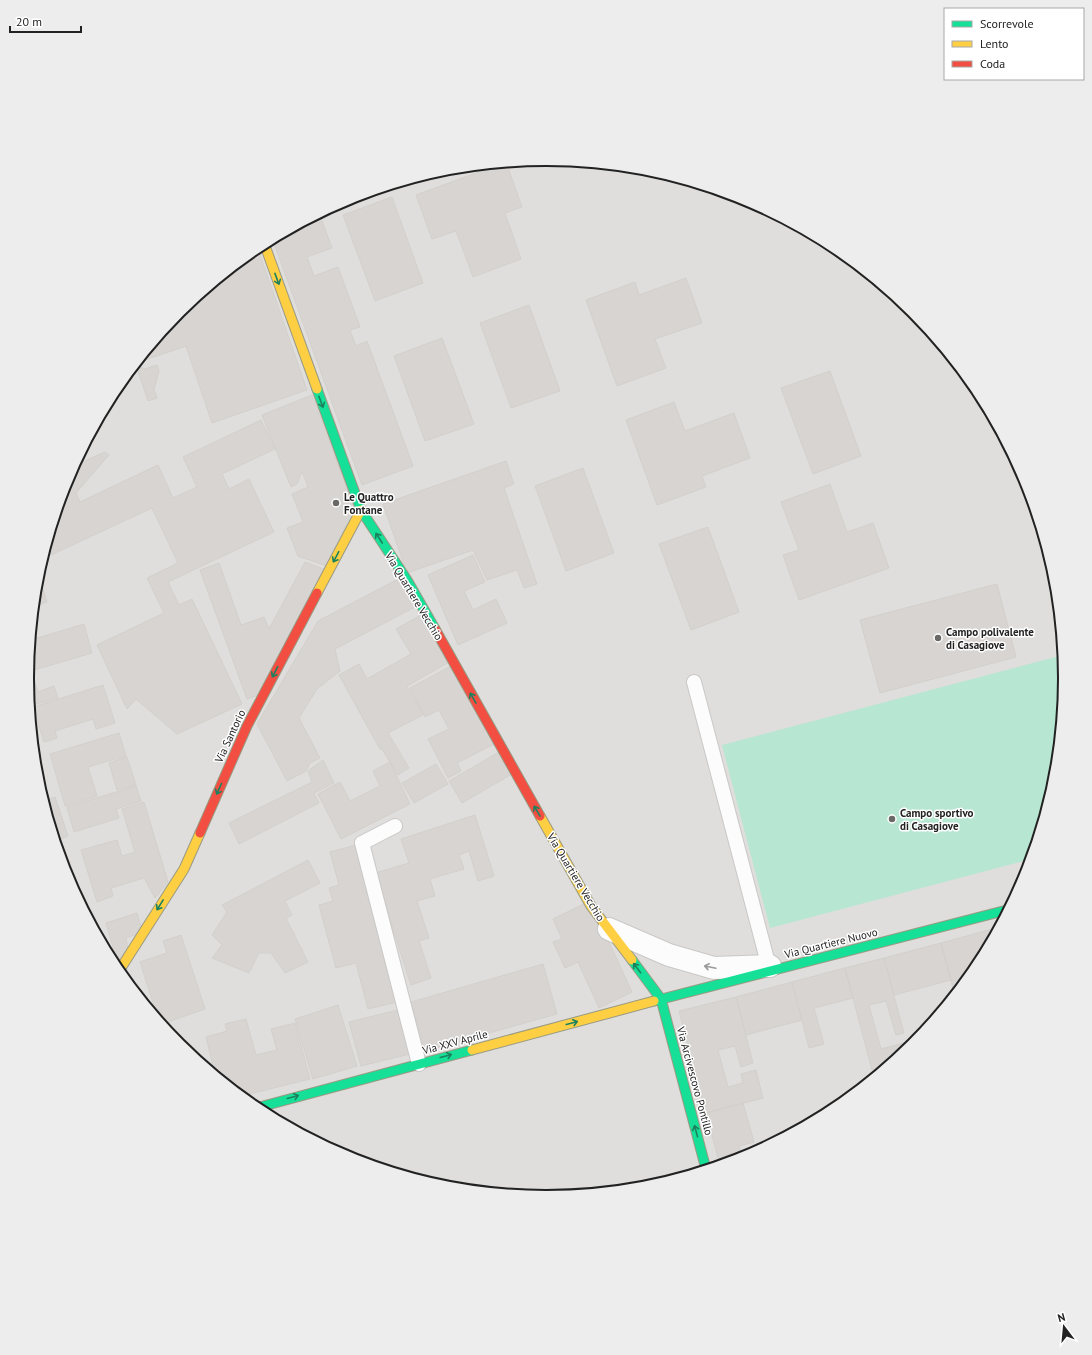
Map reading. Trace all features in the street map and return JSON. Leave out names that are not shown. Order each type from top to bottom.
[{"type":"street","name":"Via Quartiere Vecchio","points":[[266,249],[361,510],[407,580],[591,906],[661,999]]},
{"type":"street","name":"Via Santorio","points":[[123,965],[184,868],[247,726],[361,510]]},
{"type":"street","name":"Via Quartiere Nuovo","points":[[661,999],[1001,912]]},
{"type":"street","name":"Via Quartiere Vecchio","points":[[609,929],[669,955],[714,968],[791,966]]},
{"type":"street","name":"Via XXV Aprile","points":[[266,1105],[661,999]]},
{"type":"street","name":"Via Arcivescovo Pontillo","points":[[661,999],[705,1164]]},
{"type":"lane","points":[[694,682],[769,966]]},
{"type":"lane","points":[[395,826],[362,843],[419,1064]]},
{"type":"shaded area","points":[[546,166],[579,167],[646,175],[679,183],[742,204],[772,218],[802,234],[858,271],[908,315],[931,340],[972,393],[989,422],[1005,451],[1031,513],[1041,545],[1054,611],[1057,644],[1057,711],[1054,744],[1041,810],[1031,842],[1005,904],[972,962],[952,989],[908,1040],[884,1062],[858,1084],[802,1121],[742,1151],[711,1162],[646,1180],[613,1185],[546,1190],[513,1188],[446,1180],[413,1172],[350,1151],[320,1137],[290,1121],[234,1084],[184,1040],[161,1015],[120,962],[103,933],[87,904],[61,842],[51,810],[38,744],[34,678],[35,644],[38,611],[51,545],[61,513],[87,451],[120,393],[140,366],[184,315],[208,293],[234,271],[290,234],[350,204],[381,193],[446,175],[479,170]]},
{"type":"green space","name":"Campo sportivo di Casagiove","points":[[1057,656],[1057,711],[1054,744],[1041,810],[1024,861],[770,928],[722,745]]},
{"type":"building","points":[[508,167],[522,207],[505,213],[521,259],[473,277],[456,231],[432,239],[416,195],[486,169]]},
{"type":"building","points":[[392,197],[423,283],[375,301],[343,215]]},
{"type":"building","points":[[321,218],[332,248],[307,257],[314,276],[338,267],[360,327],[350,330],[356,346],[367,341],[413,466],[362,485],[274,244]]},
{"type":"building","points":[[260,254],[307,390],[212,423],[186,346],[145,360],[184,315],[234,271]]},
{"type":"building","points":[[686,278],[702,323],[655,339],[666,368],[617,386],[586,300],[635,282],[639,295]]},
{"type":"building","points":[[529,305],[560,391],[511,408],[480,323]]},
{"type":"building","points":[[442,338],[474,424],[425,441],[394,356]]},
{"type":"building","points":[[157,365],[159,371],[154,390],[157,398],[148,401],[137,371],[139,367],[145,369]]},
{"type":"building","points":[[830,371],[861,456],[813,474],[781,388]]},
{"type":"building","points":[[312,395],[354,508],[327,566],[298,556],[287,528],[303,522],[292,494],[308,487],[302,471],[297,484],[291,487],[262,415]]},
{"type":"building","points":[[674,402],[685,431],[734,413],[750,458],[702,476],[706,487],[657,505],[626,420]]},
{"type":"building","points":[[261,420],[275,449],[222,474],[229,489],[249,479],[274,532],[168,582],[179,605],[192,599],[242,704],[177,734],[136,699],[127,709],[97,645],[164,613],[147,578],[178,563],[152,508],[51,555],[51,545],[61,513],[82,462],[105,452],[109,455],[76,493],[80,502],[158,465],[173,498],[197,487],[183,457]]},
{"type":"building","points":[[506,461],[514,484],[504,488],[537,584],[524,588],[517,570],[487,580],[473,550],[407,573],[383,504]]},
{"type":"building","points":[[583,468],[614,553],[566,571],[535,486]]},
{"type":"building","points":[[830,484],[847,532],[873,523],[889,568],[799,600],[783,555],[799,550],[781,502]]},
{"type":"building","points":[[708,527],[739,612],[691,630],[659,544]]},
{"type":"building","points":[[473,555],[485,582],[464,591],[473,610],[496,599],[507,623],[458,645],[428,575]]},
{"type":"building","points":[[305,562],[326,570],[262,694],[247,699],[200,570],[219,563],[241,625],[264,617],[269,629]]},
{"type":"building","points":[[402,577],[417,606],[335,649],[340,671],[317,689],[299,718],[320,758],[310,763],[306,771],[287,781],[257,724],[318,621]]},
{"type":"building","name":"Campo polivalente di Casagiove","points":[[997,584],[1016,657],[880,693],[860,620]]},
{"type":"building","points":[[42,587],[47,602],[39,604]]},
{"type":"building","points":[[425,613],[451,661],[407,686],[423,715],[388,733],[409,768],[398,775],[382,749],[380,749],[339,675],[359,664],[367,679],[411,654],[396,629]]},
{"type":"building","points":[[84,624],[92,653],[34,670],[35,639]]},
{"type":"building","points":[[453,665],[494,744],[457,763],[461,771],[448,778],[428,739],[449,729],[439,710],[425,717],[410,688]]},
{"type":"building","points":[[34,680],[38,692],[54,686],[58,698],[35,704]]},
{"type":"building","points":[[103,685],[115,723],[96,729],[93,719],[55,731],[57,738],[44,742],[35,714],[35,706]]},
{"type":"building","points":[[119,733],[126,756],[88,767],[97,796],[65,806],[50,754]]},
{"type":"building","points":[[499,752],[512,774],[462,803],[449,781]]},
{"type":"building","points":[[127,757],[136,785],[117,790],[109,763]]},
{"type":"building","points":[[323,760],[334,783],[314,793],[319,803],[239,844],[229,823],[312,782],[308,771]]},
{"type":"building","points":[[390,762],[410,804],[341,839],[318,794],[340,782],[350,801],[380,786],[373,771]]},
{"type":"building","points":[[436,764],[448,784],[414,803],[402,783]]},
{"type":"building","points":[[136,786],[141,801],[116,809],[119,818],[74,832],[67,807]]},
{"type":"building","points":[[55,797],[68,836],[60,839],[51,810],[49,799]]},
{"type":"building","points":[[144,802],[168,882],[155,898],[144,878],[111,888],[113,896],[97,902],[81,850],[117,840],[122,856],[135,852],[122,809]]},
{"type":"building","points":[[475,815],[494,876],[478,881],[469,851],[459,855],[464,869],[430,879],[435,896],[417,901],[429,938],[419,941],[431,978],[411,985],[375,873],[409,863],[401,839]]},
{"type":"building","points":[[356,845],[397,1002],[368,1009],[356,963],[336,968],[319,905],[333,901],[329,888],[339,885],[330,852]]},
{"type":"building","points":[[308,860],[320,883],[285,901],[292,915],[286,918],[308,962],[285,973],[271,953],[259,953],[249,973],[212,958],[222,945],[212,935],[227,912],[222,905]]},
{"type":"building","points":[[590,901],[632,992],[599,1008],[578,962],[565,968],[553,942],[562,939],[553,919]]},
{"type":"building","points":[[137,913],[143,932],[126,938],[128,950],[120,962],[115,953],[106,923]]},
{"type":"building","points":[[992,929],[972,962],[953,988],[941,943]]},
{"type":"building","points":[[181,935],[205,1009],[168,1022],[154,1007],[140,962],[167,953],[163,941]]},
{"type":"building","points":[[941,943],[951,980],[894,995],[884,958]]},
{"type":"building","points":[[884,958],[904,1033],[896,1035],[886,1001],[869,1005],[881,1049],[905,1042],[876,1069],[872,1070],[845,968]]},
{"type":"building","points":[[543,964],[557,1014],[425,1051],[411,1002]]},
{"type":"building","points":[[845,968],[853,998],[814,1008],[824,1044],[809,1048],[792,982]]},
{"type":"building","points":[[792,982],[802,1020],[746,1035],[736,997]]},
{"type":"building","points":[[736,997],[753,1063],[741,1067],[735,1046],[718,1050],[728,1087],[743,1083],[741,1074],[756,1070],[763,1098],[706,1113],[679,1011]]},
{"type":"building","points":[[338,1005],[357,1066],[313,1079],[295,1019]]},
{"type":"building","points":[[398,1010],[410,1054],[361,1066],[349,1022]]},
{"type":"building","points":[[246,1019],[256,1055],[277,1050],[271,1029],[295,1023],[310,1079],[249,1094],[213,1066],[206,1037],[227,1031],[225,1024]]},
{"type":"building","points":[[743,1103],[754,1142],[739,1146],[740,1152],[718,1159],[706,1113]]},
{"type":"traffic: fast","points":[[317,389],[361,510],[407,580],[435,629]]},
{"type":"traffic: fast","points":[[654,1001],[1001,912]]},
{"type":"traffic: fast","points":[[632,960],[661,999],[705,1164]]},
{"type":"traffic: fast","points":[[266,1105],[472,1050]]},
{"type":"traffic: slow","points":[[266,249],[317,389]]},
{"type":"traffic: slow","points":[[317,593],[361,510]]},
{"type":"traffic: slow","points":[[540,816],[591,906],[632,960]]},
{"type":"traffic: slow","points":[[123,965],[184,869],[200,833]]},
{"type":"traffic: slow","points":[[472,1050],[654,1001]]},
{"type":"traffic: jam","points":[[200,833],[247,726],[317,593]]},
{"type":"traffic: jam","points":[[435,629],[540,816]]},
{"type":"place","name":"Le Quattro Fontane","points":[[336,503]]},
{"type":"place","name":"Campo polivalente di Casagiove","points":[[938,638]]},
{"type":"place","name":"Campo sportivo di Casagiove","points":[[892,819]]}]
